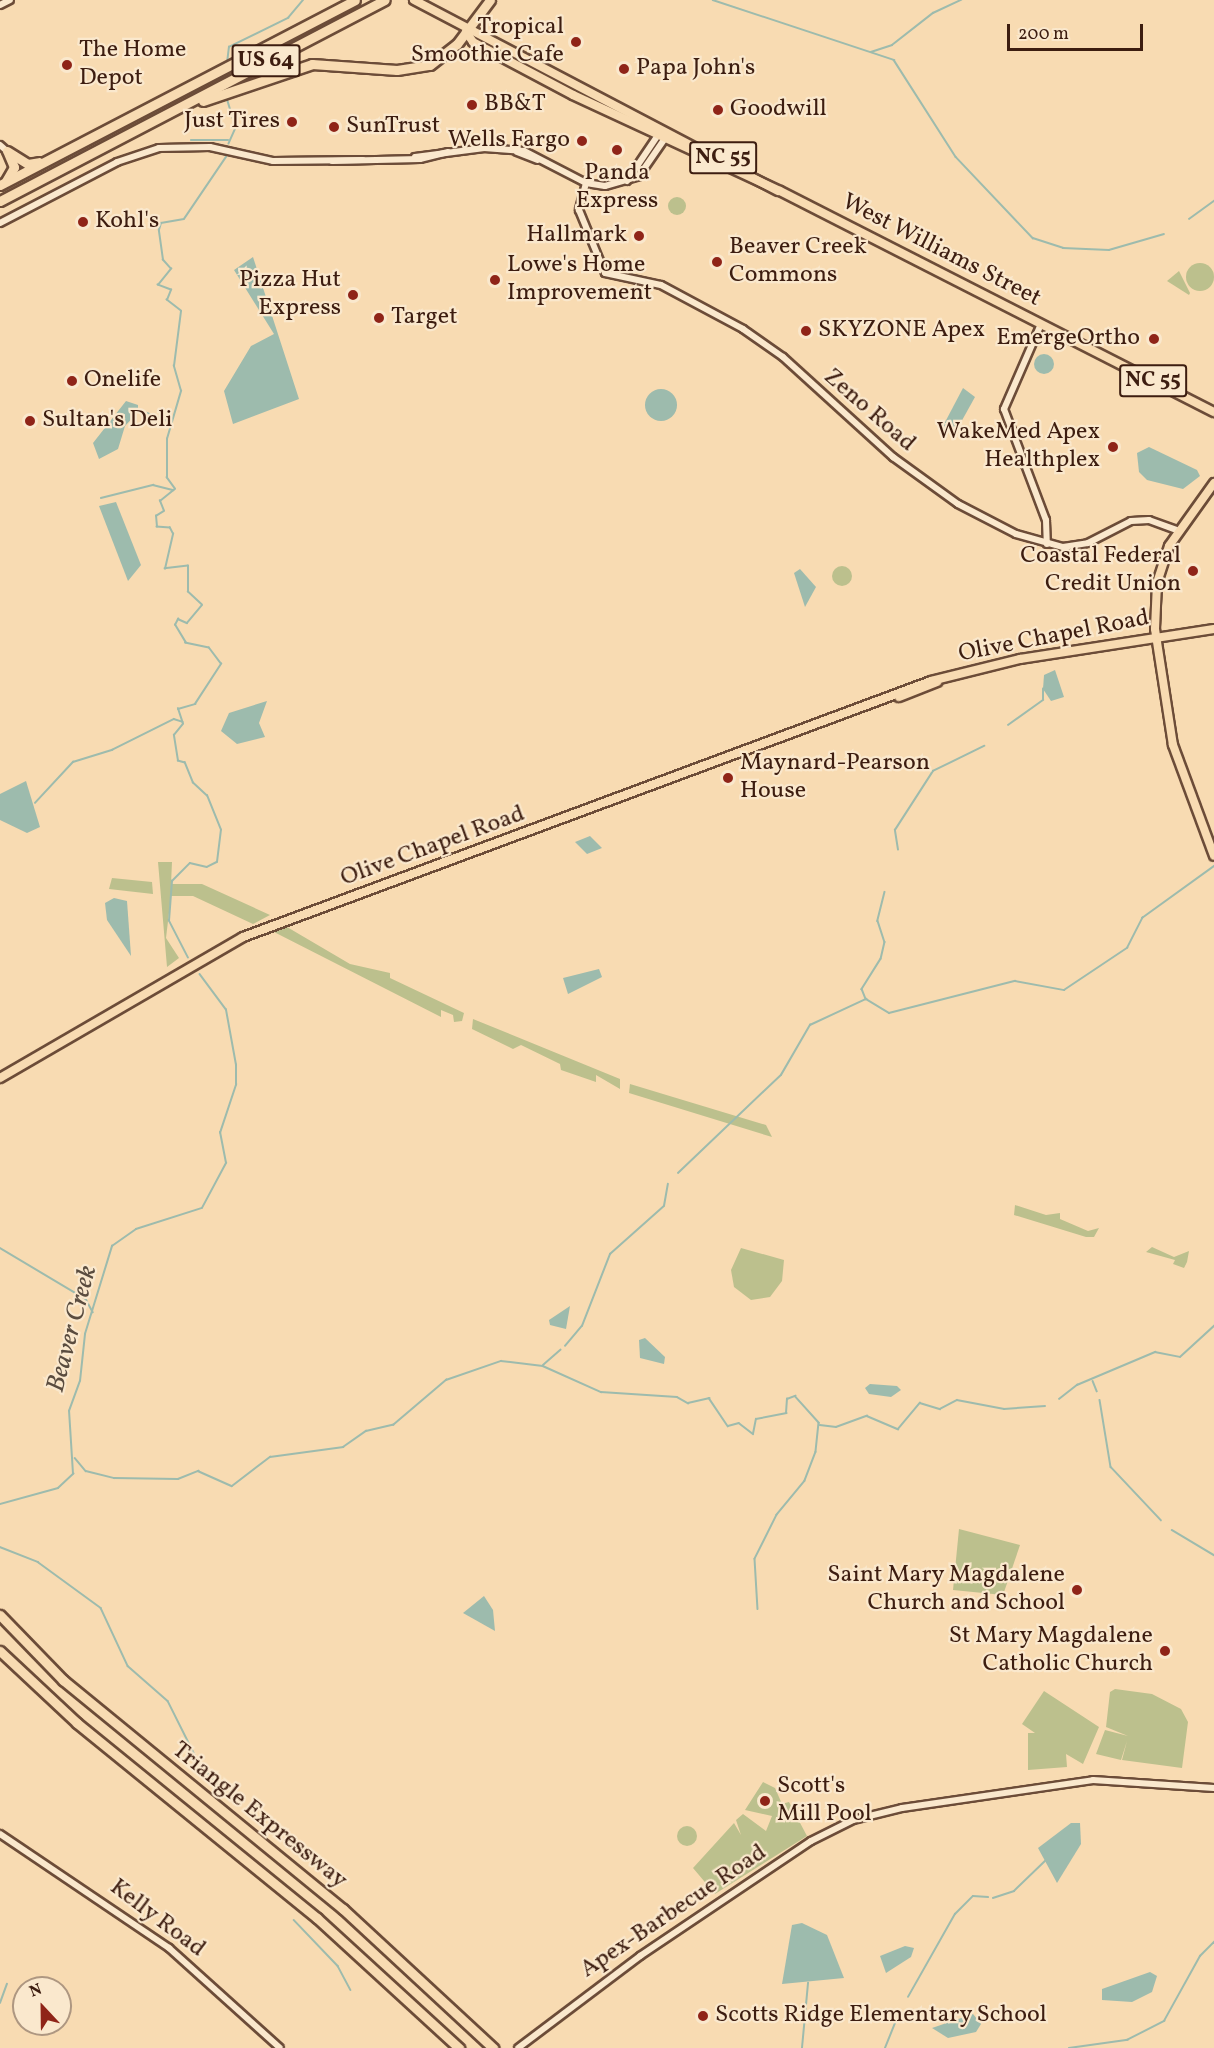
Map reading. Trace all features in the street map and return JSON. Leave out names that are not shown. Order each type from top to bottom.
[{"type":"highway","name":"US 64","points":[[3,183],[354,0]]},
{"type":"highway","name":"US 64","points":[[0,201],[385,0]]},
{"type":"highway","points":[[148,124],[301,66],[419,69],[439,60],[466,32],[490,0]]},
{"type":"highway","points":[[4,148],[28,164],[50,159]]},
{"type":"highway","points":[[3,183],[14,167],[4,148]]},
{"type":"highway","name":"Triangle Expressway","points":[[0,1615],[30,1648],[343,1909],[493,2048]]},
{"type":"highway","name":"Triangle Expressway","points":[[0,1651],[317,1918],[459,2048]]},
{"type":"main road","name":"NC 55","points":[[414,0],[466,32]]},
{"type":"main road","name":"West Williams Street","points":[[466,32],[668,130],[778,190],[1214,412]]},
{"type":"main road","name":"West Williams Street","points":[[466,32],[474,42],[659,137],[778,190]]},
{"type":"main road","points":[[1214,483],[1176,530],[1157,583],[1155,637],[1175,755],[1214,856]]},
{"type":"main road","name":"Olive Chapel Road","points":[[0,1078],[243,937],[937,682],[1020,659],[1214,629]]},
{"type":"street","points":[[0,5],[10,0]]},
{"type":"street","points":[[0,223],[117,162],[159,148],[199,145],[273,161],[363,160],[415,157],[448,152],[517,152],[586,183],[627,181],[659,137],[668,130]]},
{"type":"street","name":"Zeno Road","points":[[586,183],[579,210],[605,273],[662,285],[742,329],[783,357],[849,421],[936,489],[1007,530],[1047,544],[1082,545],[1131,521],[1149,520],[1176,530]]},
{"type":"street","points":[[1041,324],[1004,409],[1046,520],[1047,544]]},
{"type":"street","name":"Apex-Barbecue Road","points":[[518,2048],[640,1956],[811,1841],[853,1820],[934,1802],[1093,1780],[1214,1788]]},
{"type":"street","name":"Kelly Road","points":[[0,1834],[170,1948],[280,2048]]},
{"type":"green space","points":[[677,197],[683,200],[686,206],[683,212],[677,215],[671,212],[668,206],[671,200]]},
{"type":"green space","points":[[1200,263],[1210,267],[1214,277],[1210,287],[1200,291],[1190,287],[1186,277],[1190,267]]},
{"type":"green space","points":[[1179,271],[1190,293],[1189,295],[1167,281]]},
{"type":"green space","points":[[842,566],[849,569],[852,576],[849,583],[842,586],[835,583],[832,576],[835,569]]},
{"type":"green space","points":[[158,862],[172,862],[171,884],[202,884],[270,915],[253,924],[193,896],[171,896],[166,938],[179,958],[167,967]]},
{"type":"green space","points":[[112,878],[152,882],[153,894],[109,889]]},
{"type":"green space","points":[[287,927],[350,964],[390,973],[390,978],[464,1013],[462,1021],[454,1022],[453,1015],[441,1010],[441,1017],[274,932]]},
{"type":"green space","points":[[473,1019],[620,1079],[620,1089],[596,1075],[596,1082],[561,1070],[560,1064],[521,1045],[513,1049],[472,1029]]},
{"type":"green space","points":[[630,1084],[766,1125],[772,1137],[629,1093]]},
{"type":"green space","points":[[1015,1205],[1046,1215],[1060,1213],[1060,1219],[1088,1231],[1099,1228],[1094,1237],[1086,1237],[1014,1215]]},
{"type":"green space","points":[[1152,1247],[1174,1257],[1189,1251],[1184,1268],[1173,1264],[1175,1260],[1146,1252]]},
{"type":"green space","points":[[741,1248],[784,1260],[782,1281],[770,1297],[751,1300],[734,1287],[731,1270]]},
{"type":"green space","points":[[959,1529],[1020,1545],[1003,1595],[953,1590]]},
{"type":"green space","points":[[1115,1689],[1152,1694],[1181,1709],[1188,1722],[1182,1768],[1122,1760],[1127,1741],[1121,1760],[1096,1754],[1105,1730],[1128,1736],[1106,1727],[1110,1692]]},
{"type":"green space","points":[[1044,1691],[1099,1727],[1083,1764],[1066,1754],[1067,1767],[1028,1770],[1028,1733],[1035,1733],[1022,1724]]},
{"type":"green space","points":[[763,1782],[775,1788],[782,1804],[789,1802],[807,1836],[715,1894],[693,1868],[734,1823],[741,1835],[736,1820],[743,1814],[766,1831],[772,1816],[745,1810]]},
{"type":"green space","points":[[687,1826],[694,1829],[697,1836],[694,1843],[687,1846],[680,1843],[677,1836],[680,1829]]},
{"type":"shaded area","points":[[253,257],[299,399],[233,424],[224,391],[251,346],[274,334],[234,270]]},
{"type":"shaded area","points":[[1044,354],[1051,357],[1054,364],[1051,371],[1044,374],[1037,371],[1034,364],[1037,357]]},
{"type":"shaded area","points":[[963,388],[975,397],[955,433],[943,426]]},
{"type":"shaded area","points":[[661,389],[672,394],[677,405],[672,416],[661,421],[650,416],[645,405],[650,394]]},
{"type":"shaded area","points":[[126,401],[138,405],[138,412],[125,426],[118,449],[99,459],[93,443]]},
{"type":"shaded area","points":[[1149,447],[1197,470],[1200,476],[1183,489],[1147,480],[1139,472],[1137,453]]},
{"type":"shaded area","points":[[116,502],[141,565],[128,581],[99,506]]},
{"type":"shaded area","points":[[800,569],[816,587],[805,607],[794,573]]},
{"type":"shaded area","points":[[1055,670],[1064,697],[1051,701],[1043,689],[1044,675]]},
{"type":"shaded area","points":[[267,701],[259,723],[265,737],[237,744],[221,731],[229,713]]},
{"type":"shaded area","points":[[26,781],[40,827],[27,833],[0,820],[0,794]]},
{"type":"shaded area","points":[[590,836],[602,848],[587,854],[575,842]]},
{"type":"shaded area","points":[[114,898],[127,901],[131,956],[107,920],[105,903]]},
{"type":"shaded area","points":[[599,969],[602,977],[568,994],[563,978]]},
{"type":"shaded area","points":[[570,1306],[566,1329],[550,1325],[549,1320]]},
{"type":"shaded area","points":[[645,1338],[665,1357],[664,1364],[640,1358],[639,1340]]},
{"type":"shaded area","points":[[870,1384],[897,1386],[901,1390],[891,1397],[869,1394],[865,1388]]},
{"type":"shaded area","points":[[484,1596],[493,1610],[495,1631],[463,1613]]},
{"type":"shaded area","points":[[1071,1823],[1080,1823],[1081,1844],[1057,1883],[1038,1848]]},
{"type":"shaded area","points":[[802,1923],[827,1935],[844,1978],[782,1984],[792,1925]]},
{"type":"shaded area","points":[[905,1946],[914,1948],[911,1957],[886,1973],[880,1956]]},
{"type":"shaded area","points":[[1150,1972],[1157,1976],[1152,1992],[1132,2002],[1102,2000],[1102,1989]]},
{"type":"shaded area","points":[[973,2014],[981,2024],[976,2032],[948,2038],[932,2028]]},
{"type":"waterway","name":"Beaver Creek","points":[[227,63],[229,47],[288,18],[303,0]]},
{"type":"waterway","points":[[713,0],[894,60],[956,157],[1033,238],[1063,248],[1109,250],[1164,234]]},
{"type":"waterway","points":[[871,52],[892,45],[933,13],[961,0]]},
{"type":"waterway","name":"Beaver Creek","points":[[227,98],[236,128],[229,144]]},
{"type":"waterway","points":[[191,140],[228,140]]},
{"type":"waterway","name":"Beaver Creek","points":[[188,958],[169,921],[172,881],[190,863],[207,867],[217,862],[221,830],[207,796],[193,783],[185,763],[178,761],[174,735],[183,724],[178,709],[195,704],[221,664],[209,648],[186,643],[175,625],[178,619],[187,623],[202,605],[188,592],[188,566],[165,569],[173,534],[170,528],[157,527],[156,516],[164,511],[160,501],[175,489],[167,478],[167,439],[181,391],[174,366],[181,311],[167,300],[171,290],[158,285],[171,269],[163,260],[159,230],[161,223],[184,219],[226,157]]},
{"type":"waterway","points":[[1189,219],[1214,201]]},
{"type":"waterway","points":[[142,411],[168,421]]},
{"type":"waterway","points":[[101,498],[153,485],[173,490]]},
{"type":"waterway","points":[[1008,725],[1043,700],[1043,689]]},
{"type":"waterway","points":[[35,803],[73,762],[112,750],[174,719],[183,722]]},
{"type":"waterway","points":[[898,850],[895,830],[933,771],[984,746]]},
{"type":"waterway","points":[[885,892],[878,921],[885,942],[881,959],[862,989],[866,999],[889,1013],[1015,981],[1064,990],[1127,948],[1142,918],[1214,866]]},
{"type":"waterway","name":"Beaver Creek","points":[[0,1504],[58,1488],[73,1474],[69,1411],[80,1381],[85,1334],[112,1246],[136,1229],[202,1208],[226,1163],[220,1133],[236,1085],[236,1065],[226,1010],[200,975]]},
{"type":"waterway","points":[[678,1173],[781,1075],[810,1025],[866,999]]},
{"type":"waterway","points":[[565,1346],[582,1326],[610,1254],[664,1206],[668,1184]]},
{"type":"waterway","points":[[0,1248],[86,1299],[93,1312]]},
{"type":"waterway","points":[[1059,1399],[1077,1385],[1155,1352],[1180,1357],[1214,1326]]},
{"type":"waterway","points":[[543,1365],[560,1350]]},
{"type":"waterway","points":[[75,1458],[86,1471],[114,1478],[178,1479],[198,1471],[232,1486],[270,1457],[343,1447],[366,1431],[393,1425],[446,1380],[501,1361],[543,1366],[601,1392],[677,1397],[688,1403],[709,1398],[728,1426],[739,1423],[753,1434],[756,1419],[786,1413],[787,1399],[795,1396],[819,1423],[816,1452],[805,1481],[777,1515],[755,1559],[758,1609]]},
{"type":"waterway","points":[[1093,1381],[1097,1391]]},
{"type":"waterway","points":[[820,1425],[836,1427],[867,1416],[898,1429],[920,1403],[940,1409],[957,1400],[1004,1409],[1045,1406]]},
{"type":"waterway","points":[[1100,1400],[1111,1467],[1161,1520]]},
{"type":"waterway","points":[[1172,1530],[1214,1555]]},
{"type":"waterway","points":[[0,1547],[38,1562],[101,1608],[128,1666],[168,1701],[199,1763],[228,1796]]},
{"type":"waterway","points":[[993,1898],[1014,1891],[1045,1861]]},
{"type":"waterway","points":[[908,1997],[955,1914],[973,1896],[988,1897]]},
{"type":"waterway","points":[[294,1920],[338,1966],[351,1990]]},
{"type":"waterway","points":[[1069,2048],[1127,2040],[1164,2021],[1200,1956],[1214,1942]]},
{"type":"waterway","points":[[802,2048],[808,1983]]},
{"type":"waterway","points":[[0,2003],[7,1984]]},
{"type":"waterway","points":[[885,2048],[896,2021]]},
{"type":"place","name":"Tropical Smoothie Cafe","points":[[576,42]]},
{"type":"place","name":"The Home Depot","points":[[67,65]]},
{"type":"place","name":"Papa John's","points":[[624,69]]},
{"type":"place","name":"BB&T","points":[[472,105]]},
{"type":"place","name":"Goodwill","points":[[718,110]]},
{"type":"place","name":"Just Tires","points":[[292,122]]},
{"type":"place","name":"SunTrust","points":[[334,127]]},
{"type":"place","name":"Wells Fargo","points":[[582,141]]},
{"type":"place","name":"Panda Express","points":[[617,150]]},
{"type":"place","name":"Kohl's","points":[[83,222]]},
{"type":"place","name":"Hallmark","points":[[639,236]]},
{"type":"place","name":"Beaver Creek Commons","points":[[717,262]]},
{"type":"place","name":"Lowe's Home Improvement","points":[[495,280]]},
{"type":"place","name":"Pizza Hut Express","points":[[353,295]]},
{"type":"place","name":"Target","points":[[379,318]]},
{"type":"place","name":"SKYZONE Apex","points":[[806,331]]},
{"type":"place","name":"EmergeOrtho","points":[[1154,339]]},
{"type":"place","name":"Onelife","points":[[72,381]]},
{"type":"place","name":"Sultan's Deli","points":[[30,421]]},
{"type":"place","name":"WakeMed Apex Healthplex","points":[[1113,447]]},
{"type":"place","name":"Coastal Federal Credit Union","points":[[1193,571]]},
{"type":"place","name":"Maynard-Pearson House","points":[[728,778]]},
{"type":"place","name":"Saint Mary Magdalene Church and School","points":[[1077,1590]]},
{"type":"place","name":"St Mary Magdalene Catholic Church","points":[[1165,1651]]},
{"type":"place","name":"Scott's Mill Pool","points":[[765,1801]]},
{"type":"place","name":"Scotts Ridge Elementary School","points":[[703,2016]]}]
